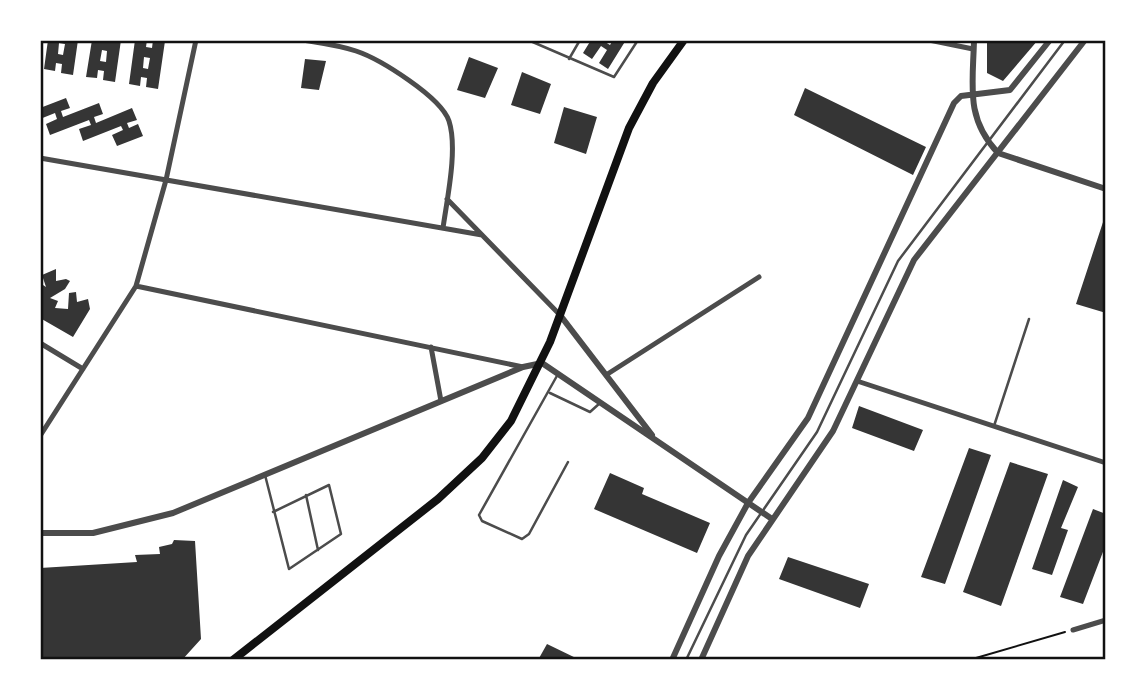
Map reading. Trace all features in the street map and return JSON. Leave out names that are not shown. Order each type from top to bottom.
[{"type":"main road","points":[[233,660],[461,478],[511,421],[542,363],[629,128],[653,83],[684,40]]},
{"type":"street","points":[[40,436],[136,286],[166,180],[196,40]]},
{"type":"street","points":[[303,40],[364,54],[434,100],[449,120],[451,132],[443,228]]},
{"type":"street","points":[[929,40],[973,49]]},
{"type":"street","points":[[974,40],[972,96],[975,118],[986,141],[998,153],[1106,189]]},
{"type":"street","points":[[672,660],[719,556],[748,503],[804,428],[954,103],[961,96],[1010,90],[1050,40]]},
{"type":"street","points":[[701,660],[739,573],[772,519],[827,443],[914,260],[1085,40]]},
{"type":"street","points":[[40,158],[482,235]]},
{"type":"street","points":[[447,199],[561,315],[655,440]]},
{"type":"street","points":[[607,376],[759,277]]},
{"type":"street","points":[[136,286],[523,367]]},
{"type":"street","points":[[40,343],[83,369]]},
{"type":"street","points":[[431,347],[441,401]]},
{"type":"street","points":[[40,533],[93,533],[131,526],[173,513],[523,367],[542,363],[772,519]]},
{"type":"street","points":[[857,381],[1106,463]]},
{"type":"street","points":[[1073,630],[1106,620]]},
{"type":"lane","points":[[528,40],[614,77],[638,40]]},
{"type":"lane","points":[[569,59],[580,40]]},
{"type":"lane","points":[[686,660],[733,558],[761,511],[817,432],[898,261],[986,141],[1065,40]]},
{"type":"lane","points":[[994,426],[1029,319]]},
{"type":"lane","points":[[558,374],[550,393],[479,515],[482,521],[522,539],[529,534],[568,462]]},
{"type":"lane","points":[[550,393],[590,412],[600,402]]},
{"type":"lane","points":[[265,475],[273,512],[289,569],[341,534],[329,485],[273,512]]},
{"type":"lane","points":[[306,495],[318,550]]},
{"type":"path","points":[[969,660],[1073,630]]},
{"type":"building","points":[[48,40],[78,40],[73,75],[61,73],[62,64],[56,63],[55,71],[44,69]],"holes":[[[59,43],[65,44],[63,55],[58,54]]]},
{"type":"building","points":[[92,40],[121,40],[115,82],[103,80],[104,71],[98,70],[97,78],[86,77]],"holes":[[[102,50],[107,51],[106,62],[100,61]]]},
{"type":"building","points":[[135,40],[147,40],[146,47],[152,48],[153,40],[165,41],[158,89],[146,87],[147,78],[141,77],[140,86],[129,84]],"holes":[[[144,57],[150,58],[148,69],[143,68]]]},
{"type":"building","points":[[591,40],[602,40],[610,45],[613,40],[626,40],[608,69],[599,63],[607,50],[601,46],[592,59],[583,53]]},
{"type":"building","points":[[987,40],[1038,40],[1003,81],[987,73]]},
{"type":"building","points":[[469,57],[498,68],[485,98],[457,90]]},
{"type":"building","points":[[305,59],[326,61],[319,90],[301,88]]},
{"type":"building","points":[[522,72],[551,84],[540,114],[511,105]]},
{"type":"building","points":[[805,88],[926,147],[913,175],[794,115]]},
{"type":"building","points":[[66,98],[70,108],[61,111],[63,117],[99,103],[103,114],[94,117],[96,123],[132,108],[137,120],[127,123],[129,128],[138,124],[143,136],[117,146],[112,135],[123,130],[121,126],[83,141],[79,129],[91,125],[89,120],[50,135],[46,124],[57,119],[55,113],[40,119],[40,108]]},
{"type":"building","points":[[564,107],[597,117],[586,154],[554,143]]},
{"type":"building","points":[[1106,213],[1106,313],[1076,304]]},
{"type":"building","points":[[56,269],[56,281],[70,281],[65,289],[50,298],[58,301],[55,308],[68,309],[69,293],[76,292],[77,302],[88,299],[90,309],[73,337],[40,318],[40,283],[46,287],[42,275]]},
{"type":"building","points":[[859,406],[923,430],[914,451],[852,428]]},
{"type":"building","points":[[969,448],[991,455],[945,584],[921,577]]},
{"type":"building","points":[[1010,462],[1048,474],[1001,606],[963,592]]},
{"type":"building","points":[[610,473],[644,488],[642,494],[710,523],[697,553],[594,509]]},
{"type":"building","points":[[1063,480],[1078,487],[1061,528],[1068,530],[1052,575],[1032,569]]},
{"type":"building","points":[[1093,509],[1106,514],[1106,544],[1083,604],[1060,597]]},
{"type":"building","points":[[174,540],[195,541],[201,639],[182,660],[40,660],[40,568],[137,562],[135,555],[160,554],[159,547],[172,544]]},
{"type":"building","points":[[788,557],[869,584],[860,608],[779,579]]},
{"type":"building","points":[[547,644],[580,660],[538,660]]}]
